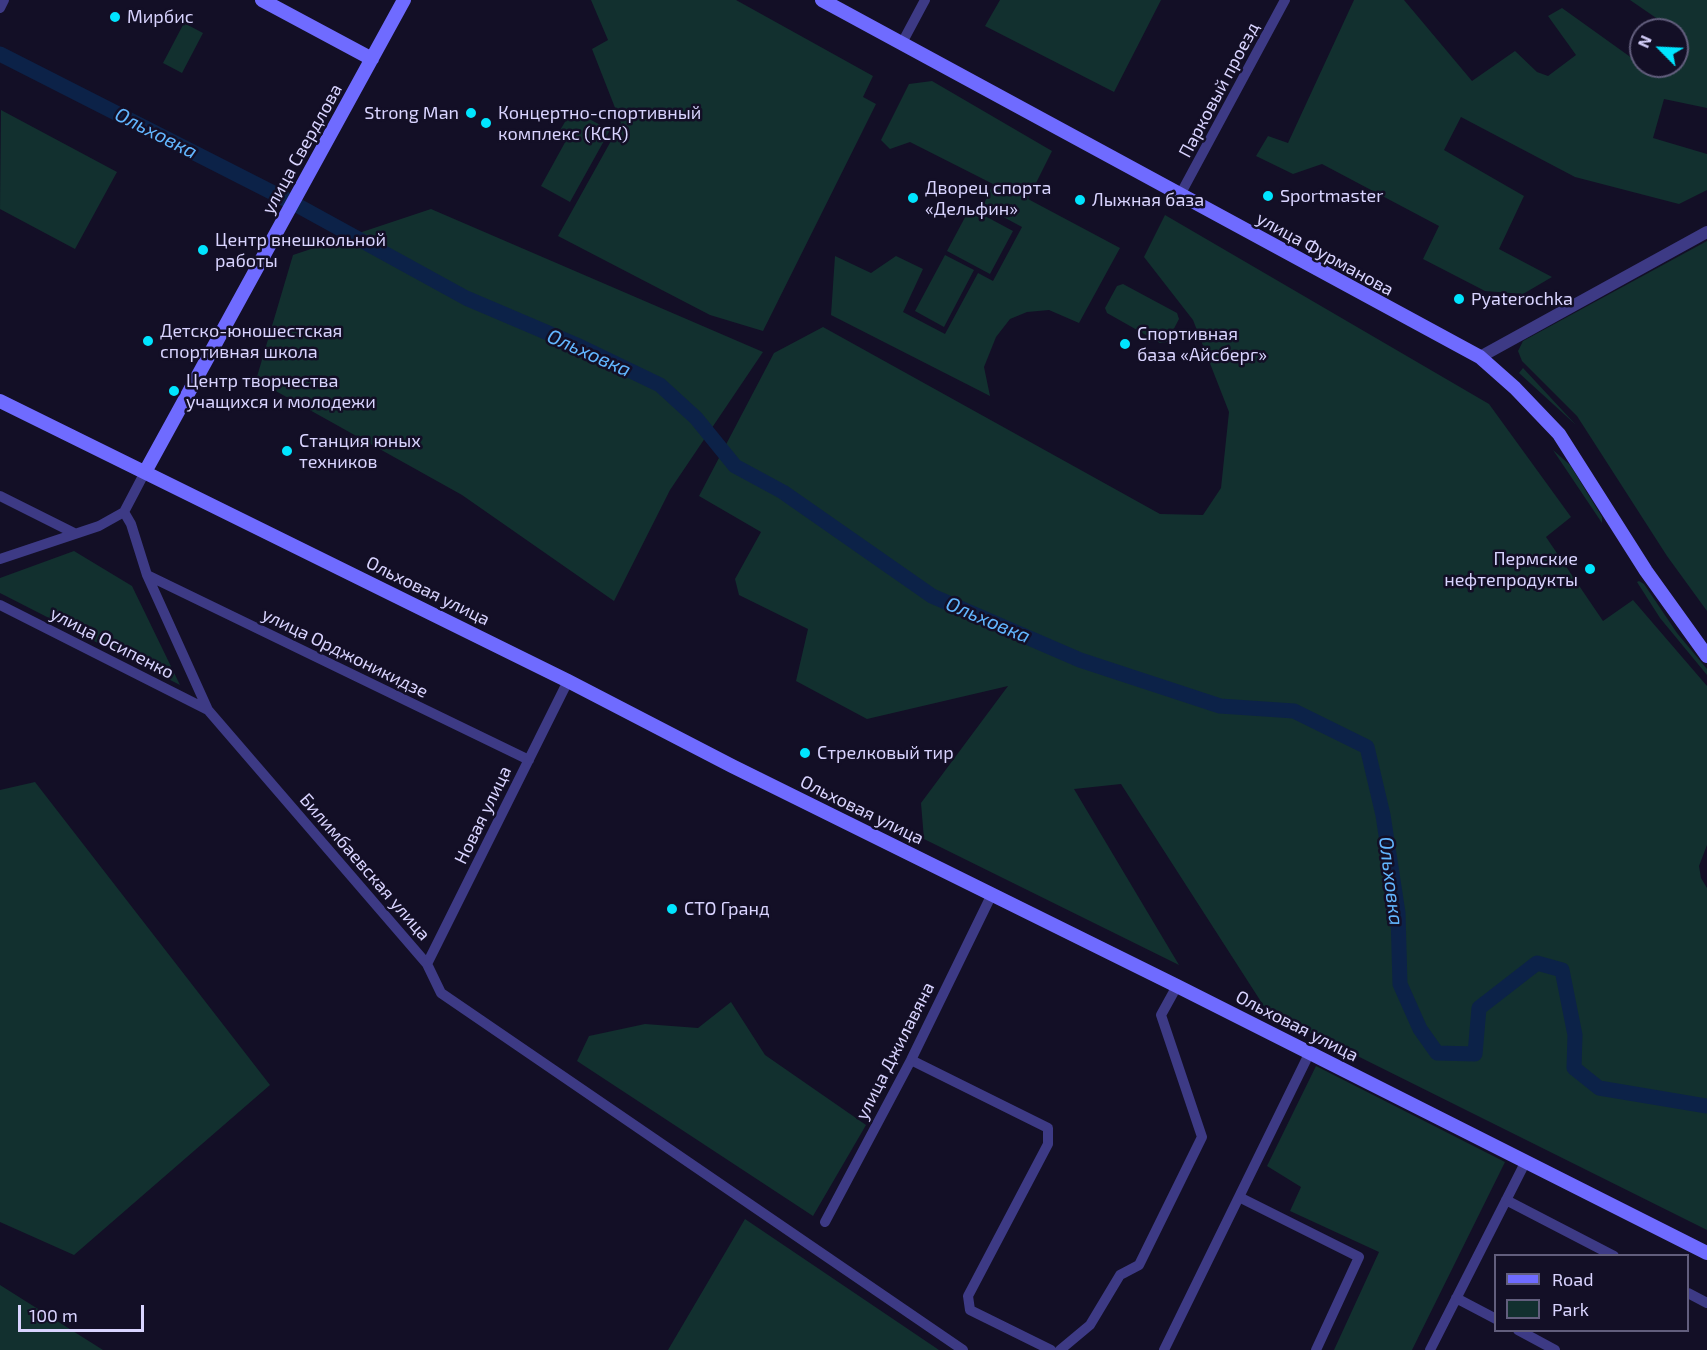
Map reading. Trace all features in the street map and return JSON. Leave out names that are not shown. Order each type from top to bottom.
[{"type":"main road","points":[[262,0],[372,59]]},
{"type":"main road","name":"улица Свердлова","points":[[145,472],[404,0]]},
{"type":"main road","name":"улица Фурманова","points":[[822,0],[1480,357],[1515,388],[1559,434],[1646,571],[1707,656]]},
{"type":"main road","name":"Ольховая улица","points":[[0,401],[568,681],[732,766],[1310,1052],[1707,1253]]},
{"type":"street","points":[[0,8],[4,0]]},
{"type":"street","points":[[902,43],[925,0]]},
{"type":"street","name":"Парковый проезд","points":[[1180,195],[1286,0]]},
{"type":"street","points":[[1480,357],[1707,232]]},
{"type":"street","points":[[0,559],[99,525],[124,512],[145,472]]},
{"type":"street","points":[[0,496],[74,532]]},
{"type":"street","name":"Билимбаевская улица","points":[[124,512],[131,524],[147,575],[208,710],[427,964],[441,993],[963,1350]]},
{"type":"street","name":"улица Орджоникидзе","points":[[147,575],[529,760]]},
{"type":"street","name":"улица Осипенко","points":[[0,605],[208,710]]},
{"type":"street","name":"Новая улица","points":[[427,964],[568,681]]},
{"type":"street","name":"улица Джилавяна","points":[[825,1222],[911,1060],[993,894]]},
{"type":"street","points":[[1060,1350],[1090,1325],[1120,1275],[1139,1265],[1202,1137],[1161,1015],[1177,986]]},
{"type":"street","points":[[1164,1350],[1310,1052]]},
{"type":"street","points":[[911,1060],[1048,1128],[1048,1144],[968,1296],[970,1310],[1051,1350]]},
{"type":"street","points":[[1430,1350],[1526,1161]]},
{"type":"street","points":[[1239,1197],[1359,1257],[1316,1350]]},
{"type":"street","points":[[1506,1200],[1610,1254]]},
{"type":"street","points":[[1689,1294],[1707,1303]]},
{"type":"street","points":[[1456,1298],[1494,1318]]},
{"type":"street","points":[[1522,1332],[1556,1350]]},
{"type":"green space","points":[[591,0],[736,0],[873,76],[863,97],[876,104],[763,331],[710,315],[558,236],[621,123],[592,49],[608,40]]},
{"type":"green space","points":[[1000,0],[1161,0],[1114,92],[985,26]]},
{"type":"green space","points":[[1354,0],[1404,0],[1472,81],[1515,51],[1537,72],[1548,76],[1576,55],[1548,16],[1562,8],[1629,56],[1629,78],[1689,78],[1689,18],[1656,18],[1630,0],[1707,0],[1707,108],[1664,99],[1653,138],[1707,154],[1707,190],[1679,204],[1575,177],[1461,117],[1444,150],[1524,196],[1499,249],[1552,277],[1523,294],[1485,291],[1423,259],[1439,226],[1322,164],[1293,174],[1256,156],[1268,136],[1288,143]]},
{"type":"green space","points":[[184,23],[203,33],[182,73],[163,63]]},
{"type":"green space","points":[[932,81],[1052,151],[1028,199],[1120,248],[1079,323],[1049,310],[1027,312],[1010,319],[996,337],[984,367],[990,396],[831,315],[835,256],[871,273],[896,256],[923,269],[903,312],[945,334],[978,273],[993,281],[1022,227],[983,206],[993,184],[910,142],[890,149],[881,140],[909,84]]},
{"type":"green space","points":[[1,110],[117,172],[75,249],[0,209]]},
{"type":"green space","points":[[572,110],[610,130],[570,202],[541,186],[568,137],[559,132]]},
{"type":"green space","points":[[970,208],[1013,231],[990,274],[947,251]]},
{"type":"green space","points":[[431,209],[763,352],[670,490],[614,601],[462,495],[256,380],[293,255]]},
{"type":"green space","points":[[1165,215],[1489,404],[1571,517],[1546,537],[1603,621],[1633,600],[1707,686],[1707,845],[1699,866],[1701,878],[1707,888],[1707,1230],[1267,1011],[1121,784],[1074,789],[1179,965],[924,839],[921,803],[1008,686],[867,719],[796,681],[808,629],[739,595],[735,579],[761,532],[699,496],[774,353],[823,327],[1160,514],[1203,515],[1221,488],[1229,412],[1193,320],[1144,257]]},
{"type":"green space","points":[[1707,241],[1707,611],[1667,556],[1577,416],[1522,361],[1518,351],[1523,341]]},
{"type":"green space","points":[[945,255],[974,270],[944,327],[915,311]]},
{"type":"green space","points":[[1123,284],[1177,313],[1179,319],[1167,342],[1160,343],[1107,313],[1105,308],[1117,286]]},
{"type":"green space","points":[[1523,368],[1576,425],[1519,373]]},
{"type":"green space","points":[[1553,450],[1570,465],[1602,517],[1602,523]]},
{"type":"green space","points":[[74,551],[132,586],[180,685],[0,593],[0,578]]},
{"type":"green space","points":[[1637,582],[1644,584],[1677,633],[1707,669],[1707,675],[1660,618]]},
{"type":"green space","points":[[35,782],[270,1085],[74,1255],[0,1222],[0,790]]},
{"type":"green space","points":[[731,1002],[765,1055],[866,1125],[813,1216],[577,1061],[589,1036],[645,1024],[698,1028]]},
{"type":"green space","points":[[1316,1066],[1505,1162],[1412,1350],[1334,1350],[1379,1252],[1290,1211],[1301,1187],[1267,1166]]},
{"type":"green space","points":[[745,1219],[939,1350],[668,1350]]},
{"type":"green space","points":[[0,1285],[103,1350],[0,1350]]},
{"type":"waterway","name":"Ольховка","points":[[0,54],[293,203],[466,298],[581,347],[660,385],[696,418],[735,466],[783,492],[932,596],[1080,660],[1220,706],[1294,711],[1367,747],[1383,815],[1398,913],[1400,984],[1420,1029],[1437,1053],[1475,1054],[1479,1008],[1537,963],[1562,970],[1575,1035],[1574,1068],[1599,1088],[1707,1106]]},
{"type":"place","name":"Мирбис","points":[[115,17]]},
{"type":"place","name":"Strong Man","points":[[471,113]]},
{"type":"place","name":"Концертно-спортивный комплекс (КСК)","points":[[486,123]]},
{"type":"place","name":"Sportmaster","points":[[1268,196]]},
{"type":"place","name":"Дворец спорта «Дельфин»","points":[[913,198]]},
{"type":"place","name":"Лыжная база","points":[[1080,200]]},
{"type":"place","name":"Центр внешкольной работы","points":[[203,250]]},
{"type":"place","name":"Pyaterochka","points":[[1459,299]]},
{"type":"place","name":"Детско-юношестская спортивная школа","points":[[148,341]]},
{"type":"place","name":"Спортивная база «Айсберг»","points":[[1125,344]]},
{"type":"place","name":"Центр творчества учащихся и молодежи","points":[[174,391]]},
{"type":"place","name":"Станция юных техников","points":[[287,451]]},
{"type":"place","name":"Пермские нефтепродукты","points":[[1590,569]]},
{"type":"place","name":"Стрелковый тир","points":[[805,753]]},
{"type":"place","name":"СТО Гранд","points":[[672,909]]}]
